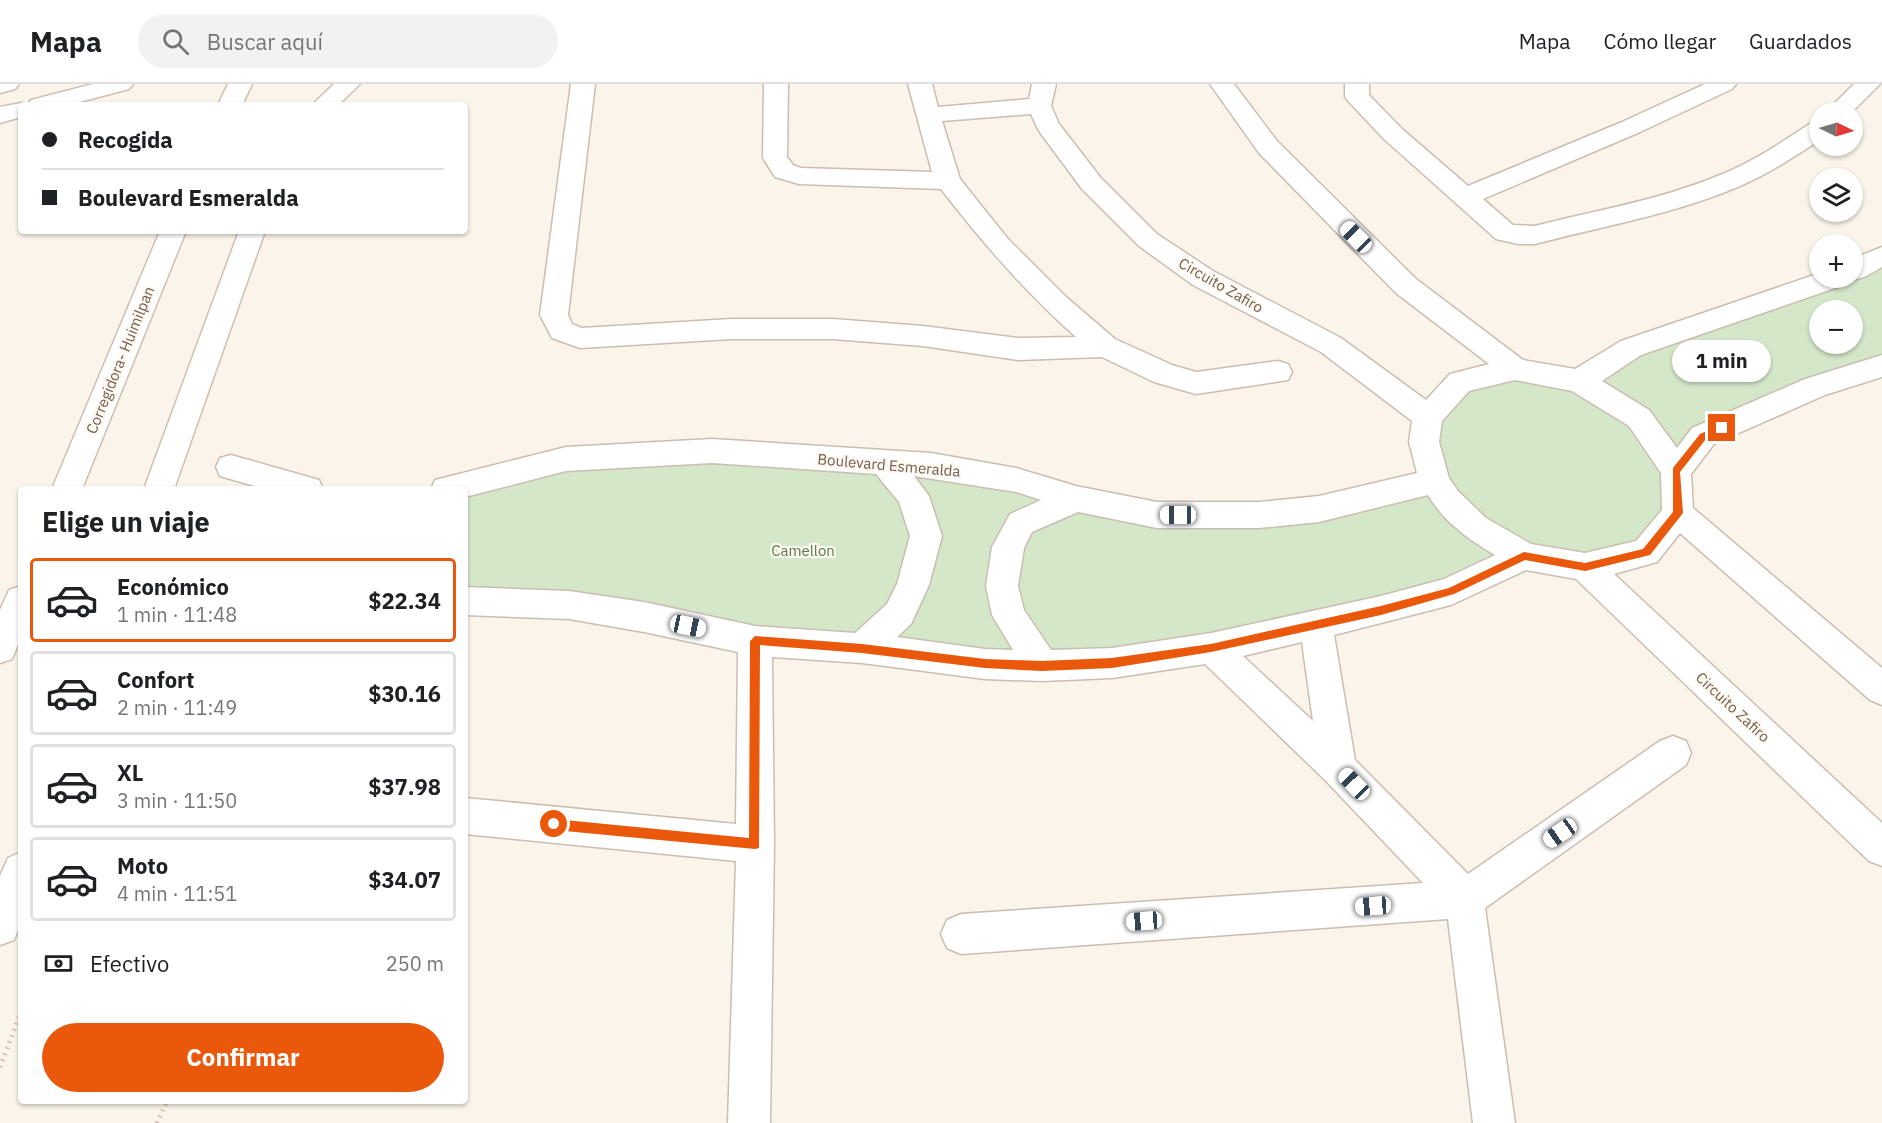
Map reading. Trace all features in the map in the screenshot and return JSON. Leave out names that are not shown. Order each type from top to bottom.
[{"type":"street","points":[[0,86],[7,84]]},
{"type":"street","points":[[51,102],[121,84]]},
{"type":"street","points":[[231,102],[240,84]]},
{"type":"street","points":[[327,102],[348,84]]},
{"type":"street","points":[[583,84],[554,315],[562,331],[580,338],[731,329],[833,329],[923,336],[1018,349],[1105,346]]},
{"type":"street","points":[[776,84],[775,158],[784,171],[799,176],[948,181]]},
{"type":"street","points":[[920,84],[948,181],[999,245],[1056,304],[1105,346],[1164,374],[1196,383],[1278,372]]},
{"type":"street","points":[[1222,84],[1268,147],[1406,286],[1515,369]]},
{"type":"street","points":[[1357,84],[1357,97],[1393,134],[1505,232],[1518,236],[1535,235],[1676,199],[1728,181],[1780,156],[1809,136]]},
{"type":"street","points":[[1465,197],[1631,127],[1724,84]]},
{"type":"street","points":[[1849,102],[1868,84]]},
{"type":"street","points":[[929,114],[1041,95]]},
{"type":"street","name":"Circuito Zafiro","points":[[1041,95],[1048,126],[1091,183],[1148,240],[1203,278],[1331,345],[1428,417]]},
{"type":"street","points":[[0,115],[18,111]]},
{"type":"street","points":[[0,128],[18,125]]},
{"type":"street","name":"Corregidora- Huimilpan","points":[[68,486],[171,234]]},
{"type":"street","points":[[160,486],[251,234]]},
{"type":"street","points":[[1863,266],[1882,256]]},
{"type":"street","points":[[1579,381],[1631,348],[1809,287]]},
{"type":"street","points":[[1676,471],[1703,436],[1815,387],[1882,366]]},
{"type":"street","points":[[1515,369],[1579,381],[1639,418],[1676,471],[1678,513],[1646,552],[1585,567],[1524,556],[1475,526],[1447,500],[1435,481],[1424,442],[1428,417],[1460,381],[1515,369]]},
{"type":"street","name":"Boulevard Esmeralda","points":[[458,486],[566,459],[712,451],[931,465],[1016,480],[1076,499],[1157,514],[1259,515],[1319,509],[1435,481]]},
{"type":"street","points":[[862,648],[899,614],[913,585],[926,536],[913,496],[884,462]]},
{"type":"street","points":[[231,467],[298,486]]},
{"type":"street","points":[[1042,666],[1009,615],[1002,586],[1008,547],[1021,523],[1076,499]]},
{"type":"street","points":[[1678,513],[1882,689]]},
{"type":"street","points":[[468,601],[569,605],[644,617],[755,641],[862,648],[985,664],[1042,666],[1112,663],[1211,648],[1316,625],[1451,591],[1524,556]]},
{"type":"street","name":"Circuito Zafiro","points":[[1585,567],[1882,848]]},
{"type":"street","points":[[0,648],[18,607]]},
{"type":"street","points":[[1316,625],[1338,768]]},
{"type":"street","points":[[749,1123],[755,844],[755,641]]},
{"type":"street","points":[[1211,648],[1338,768],[1465,899],[1494,1123]]},
{"type":"street","points":[[961,934],[1465,899],[1673,753]]},
{"type":"street","points":[[468,816],[755,844]]},
{"type":"street","points":[[0,926],[18,879]]},
{"type":"path","points":[[0,1068],[18,1020]]},
{"type":"path","points":[[157,1123],[166,1104]]},
{"type":"green space","name":"Camellon","points":[[1882,256],[1882,366],[1703,436],[1678,513],[1646,552],[1548,561],[1451,591],[1112,663],[468,601],[468,486],[458,486],[566,459],[931,465],[1076,499],[1259,515],[1429,483],[1424,442],[1460,382],[1515,369],[1586,382],[1631,348],[1809,287],[1863,288],[1863,270]]},
{"type":"route","points":[[554,824],[755,844],[755,641],[862,648],[985,664],[1042,666],[1112,663],[1211,648],[1381,610],[1451,591],[1524,556],[1585,567],[1646,552],[1678,513],[1676,471],[1703,436],[1722,428]]}]
